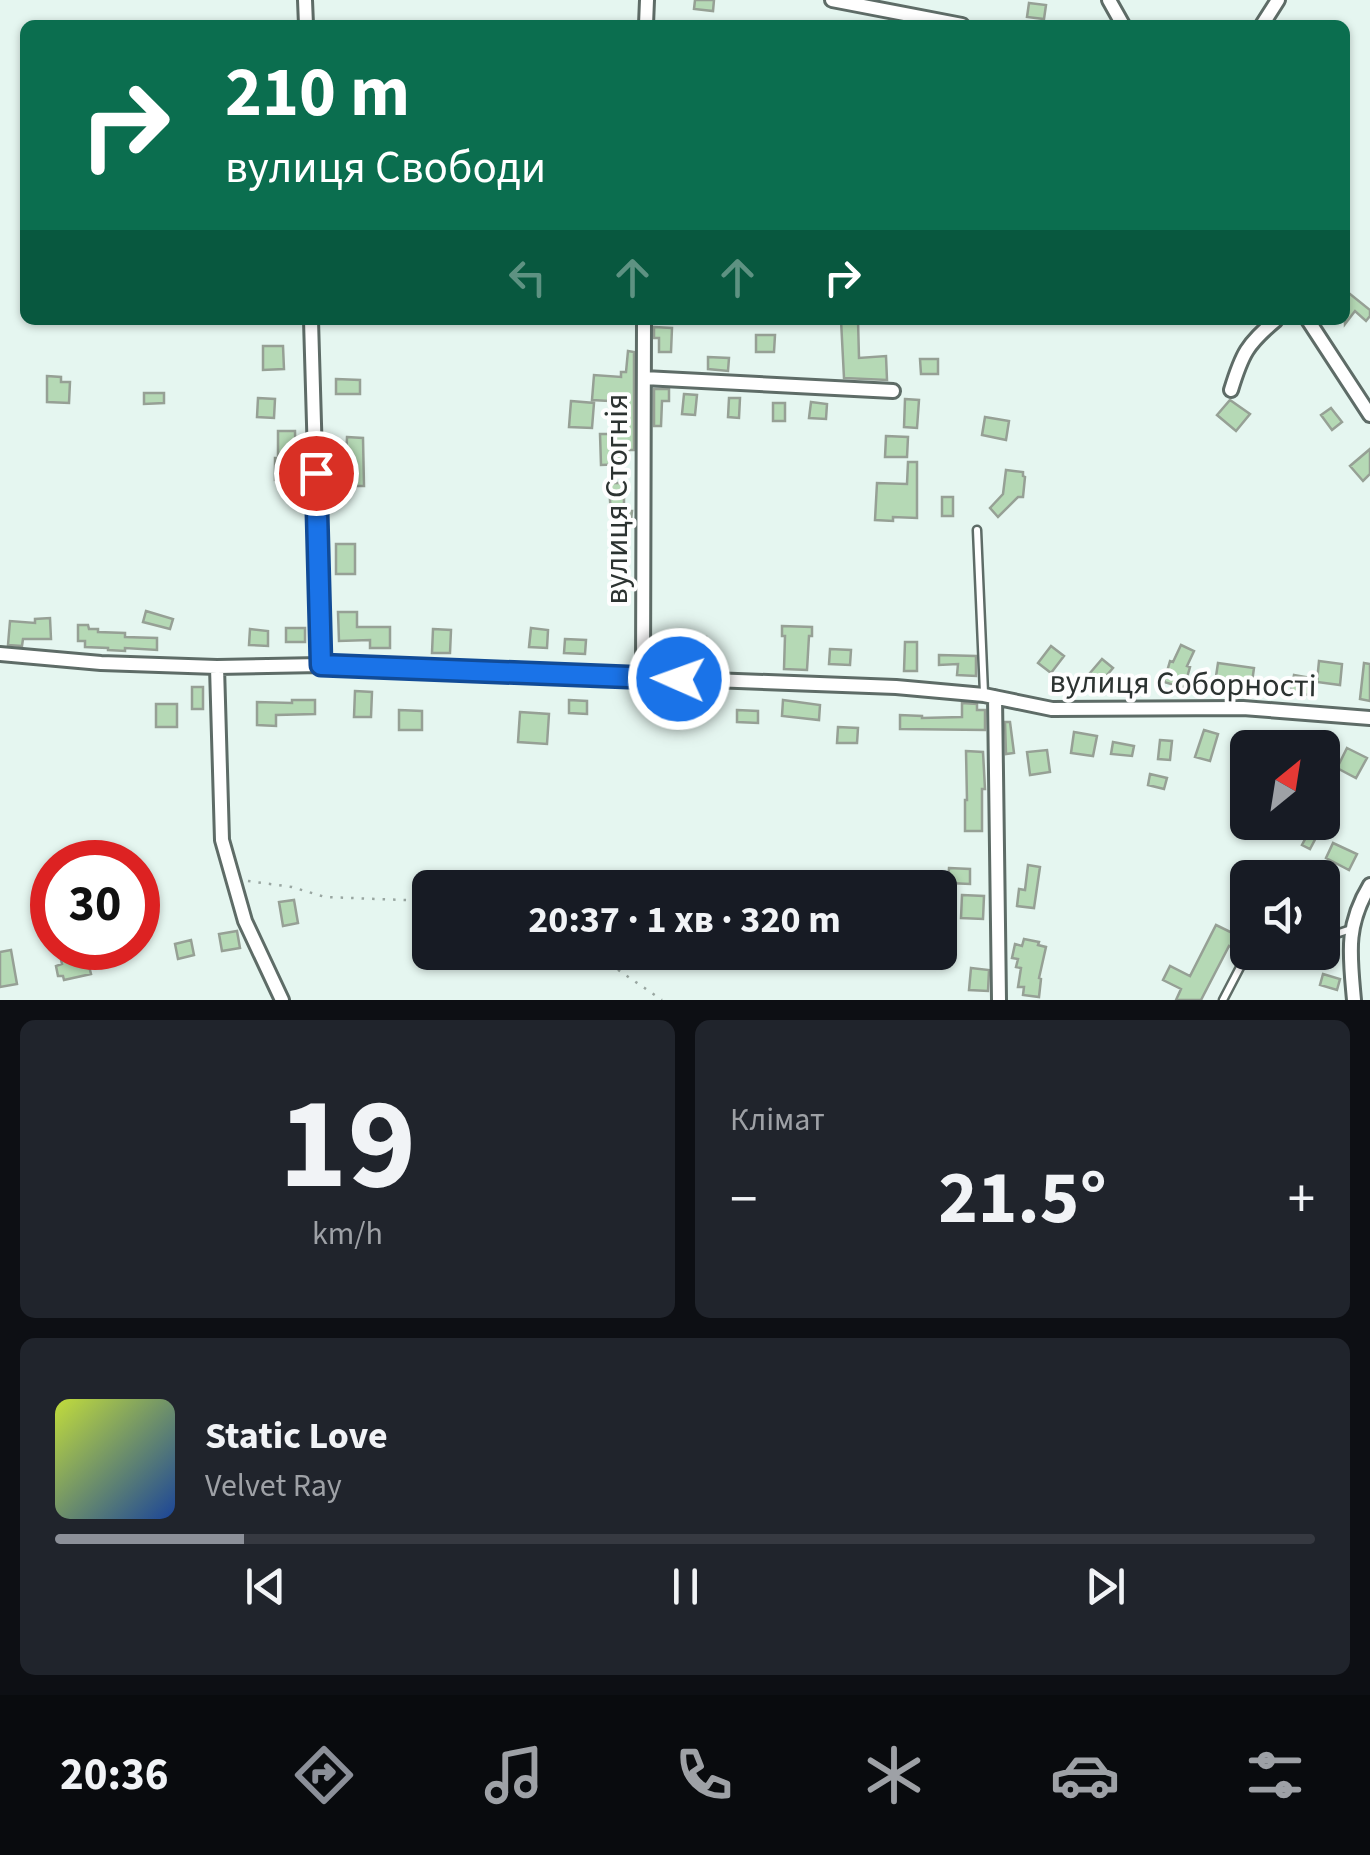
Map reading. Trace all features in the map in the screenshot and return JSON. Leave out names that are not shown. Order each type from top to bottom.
[{"type":"street","points":[[832,0],[936,20]]},
{"type":"street","points":[[311,325],[321,665]]},
{"type":"street","name":"вулиця Стогнія","points":[[643,678],[644,325]]},
{"type":"street","points":[[1230,390],[1252,339],[1270,325]]},
{"type":"street","points":[[1311,325],[1370,416]]},
{"type":"street","points":[[644,378],[894,391]]},
{"type":"street","name":"вулиця Соборності","points":[[0,654],[101,663],[321,665],[896,687],[989,696],[1026,706],[1078,711],[1243,708],[1370,718]]},
{"type":"street","points":[[216,667],[222,840],[245,921],[282,1000]]},
{"type":"street","points":[[989,696],[999,1000]]},
{"type":"street","points":[[1354,1000],[1351,929],[1370,885]]},
{"type":"lane","points":[[978,530],[989,696]]},
{"type":"lane","points":[[1340,933],[1351,929]]},
{"type":"lane","points":[[1223,1000],[1239,970]]},
{"type":"path","points":[[233,878],[292,887],[325,897],[412,900]]},
{"type":"path","points":[[618,970],[662,1000]]},
{"type":"building","points":[[695,0],[714,0],[713,11],[694,9]]},
{"type":"building","points":[[1029,3],[1046,5],[1044,19],[1027,17]]},
{"type":"building","points":[[1350,294],[1370,310],[1370,316],[1366,321],[1355,311],[1350,318]]},
{"type":"building","points":[[841,325],[858,325],[859,358],[886,356],[887,380],[844,378]]},
{"type":"building","points":[[654,327],[672,328],[671,352],[659,352]]},
{"type":"building","points":[[756,335],[775,335],[774,352],[756,352]]},
{"type":"building","points":[[263,346],[283,346],[284,369],[263,370]]},
{"type":"building","points":[[628,351],[634,352],[634,450],[625,450],[625,464],[601,465],[600,434],[626,434],[627,398],[592,400],[594,375],[621,377],[621,372],[626,372]]},
{"type":"building","points":[[708,357],[729,358],[728,371],[708,369]]},
{"type":"building","points":[[920,359],[938,359],[938,374],[921,374]]},
{"type":"building","points":[[47,376],[70,382],[69,403],[47,402]]},
{"type":"building","points":[[336,379],[360,380],[360,394],[336,394]]},
{"type":"building","points":[[654,389],[669,389],[669,401],[662,401],[661,426],[654,426]]},
{"type":"building","points":[[144,393],[164,393],[164,403],[144,404]]},
{"type":"building","points":[[684,394],[697,395],[695,415],[682,414]]},
{"type":"building","points":[[258,398],[275,399],[274,418],[257,417]]},
{"type":"building","points":[[729,398],[740,398],[739,418],[728,417]]},
{"type":"building","points":[[905,399],[919,400],[917,428],[904,427]]},
{"type":"building","points":[[1230,400],[1250,414],[1236,431],[1217,415]]},
{"type":"building","points":[[571,401],[594,403],[592,428],[569,427]]},
{"type":"building","points":[[811,402],[827,404],[826,419],[809,418]]},
{"type":"building","points":[[773,403],[785,403],[785,421],[773,421]]},
{"type":"building","points":[[1331,408],[1342,422],[1332,430],[1321,415]]},
{"type":"building","points":[[985,417],[1009,421],[1006,440],[982,435]]},
{"type":"building","points":[[278,431],[295,431],[296,480],[275,480]]},
{"type":"building","points":[[886,436],[908,437],[907,457],[885,457]]},
{"type":"building","points":[[347,437],[363,438],[364,486],[345,486]]},
{"type":"building","points":[[1370,449],[1370,474],[1363,481],[1350,466]]},
{"type":"building","points":[[908,462],[917,462],[917,518],[875,520],[877,483],[907,484]]},
{"type":"building","points":[[1006,470],[1023,472],[1023,497],[1018,497],[998,517],[990,508],[1003,494]]},
{"type":"building","points":[[609,483],[624,483],[624,511],[632,511],[631,520],[625,520],[625,534],[612,534]]},
{"type":"building","points":[[942,497],[953,497],[953,516],[942,516]]},
{"type":"building","points":[[336,544],[355,544],[355,574],[336,574]]},
{"type":"building","points":[[612,558],[626,558],[625,585],[612,585]]},
{"type":"building","points":[[146,611],[173,619],[170,629],[143,622]]},
{"type":"building","points":[[338,612],[357,612],[357,627],[390,627],[390,648],[370,648],[370,640],[339,641]]},
{"type":"building","points":[[50,618],[51,639],[23,639],[22,646],[8,645],[10,621],[35,623],[35,619]]},
{"type":"building","points":[[78,625],[88,625],[98,632],[125,633],[125,637],[157,638],[157,650],[85,647],[85,641],[78,641]]},
{"type":"building","points":[[782,626],[812,627],[807,670],[784,669]]},
{"type":"building","points":[[286,628],[305,628],[305,642],[286,642]]},
{"type":"building","points":[[531,628],[548,630],[547,648],[529,647]]},
{"type":"building","points":[[250,629],[268,631],[268,646],[249,645]]},
{"type":"building","points":[[433,629],[451,630],[450,653],[432,653]]},
{"type":"building","points":[[683,637],[706,637],[705,664],[692,663],[692,647],[683,646]]},
{"type":"building","points":[[565,639],[586,640],[585,654],[564,653]]},
{"type":"building","points":[[905,642],[917,642],[917,671],[904,671]]},
{"type":"building","points":[[1181,645],[1194,651],[1184,688],[1164,682],[1170,661],[1173,662]]},
{"type":"building","points":[[659,646],[674,646],[673,665],[658,665]]},
{"type":"building","points":[[1051,646],[1064,656],[1051,673],[1038,663]]},
{"type":"building","points":[[830,649],[851,650],[850,665],[829,664]]},
{"type":"building","points":[[939,655],[976,656],[976,676],[957,675],[958,664],[939,665]]},
{"type":"building","points":[[1102,659],[1113,668],[1101,682],[1090,673]]},
{"type":"building","points":[[1319,661],[1342,664],[1340,685],[1317,682]]},
{"type":"building","points":[[1218,663],[1254,668],[1252,682],[1233,679],[1232,686],[1215,683]]},
{"type":"building","points":[[1364,663],[1370,664],[1370,701],[1360,699]]},
{"type":"building","points":[[1294,675],[1311,678],[1309,695],[1291,692]]},
{"type":"building","points":[[192,687],[203,687],[203,709],[192,709]]},
{"type":"building","points":[[668,690],[680,690],[681,709],[669,709]]},
{"type":"building","points":[[355,691],[372,692],[371,717],[354,717]]},
{"type":"building","points":[[315,700],[315,714],[276,715],[276,726],[257,725],[257,702]]},
{"type":"building","points":[[569,700],[587,701],[587,714],[569,713]]},
{"type":"building","points":[[783,700],[820,705],[819,720],[782,716]]},
{"type":"building","points":[[962,703],[977,704],[977,710],[985,710],[985,730],[900,729],[900,715],[962,717]]},
{"type":"building","points":[[156,704],[177,704],[177,727],[156,727]]},
{"type":"building","points":[[399,710],[422,711],[422,730],[399,730]]},
{"type":"building","points":[[737,710],[758,711],[758,723],[737,722]]},
{"type":"building","points":[[520,712],[549,714],[547,744],[518,742]]},
{"type":"building","points":[[1005,722],[1010,722],[1014,753],[1006,754]]},
{"type":"building","points":[[838,727],[858,728],[857,743],[837,743]]},
{"type":"building","points":[[1204,730],[1218,734],[1210,761],[1195,757]]},
{"type":"building","points":[[1074,732],[1097,736],[1093,756],[1071,753]]},
{"type":"building","points":[[1160,740],[1172,741],[1170,760],[1158,759]]},
{"type":"building","points":[[1113,742],[1134,746],[1132,756],[1111,754]]},
{"type":"building","points":[[1347,748],[1367,758],[1356,778],[1340,770]]},
{"type":"building","points":[[1047,750],[1050,772],[1030,775],[1027,752]]},
{"type":"building","points":[[966,751],[983,752],[982,831],[965,831]]},
{"type":"building","points":[[1150,774],[1167,778],[1164,789],[1148,785]]},
{"type":"building","points":[[1305,840],[1315,840],[1310,849],[1302,845]]},
{"type":"building","points":[[1333,843],[1357,854],[1349,870],[1340,865],[1340,860],[1326,858]]},
{"type":"building","points":[[1028,865],[1040,867],[1034,908],[1017,906],[1019,889],[1025,890]]},
{"type":"building","points":[[970,869],[970,884],[957,883],[957,870],[949,870]]},
{"type":"building","points":[[962,895],[984,896],[983,919],[961,918]]},
{"type":"building","points":[[294,900],[298,923],[283,926],[279,902]]},
{"type":"building","points":[[1216,925],[1230,932],[1230,947],[1201,1000],[1176,1000],[1181,989],[1163,980],[1170,966],[1190,976]]},
{"type":"building","points":[[237,931],[240,948],[222,951],[219,934]]},
{"type":"building","points":[[1024,939],[1046,947],[1039,997],[1023,995],[1024,987],[1018,987],[1021,968],[1016,967],[1018,959],[1012,958],[1015,944],[1022,946]]},
{"type":"building","points":[[191,940],[194,955],[178,959],[175,944]]},
{"type":"building","points":[[11,950],[17,984],[0,987],[0,952]]},
{"type":"building","points":[[971,968],[989,970],[988,991],[969,990]]},
{"type":"building","points":[[57,970],[90,970],[91,974],[64,980]]},
{"type":"building","points":[[1323,974],[1340,979],[1337,990],[1320,985]]},
{"type":"route","points":[[316,473],[321,665],[679,679]]}]
